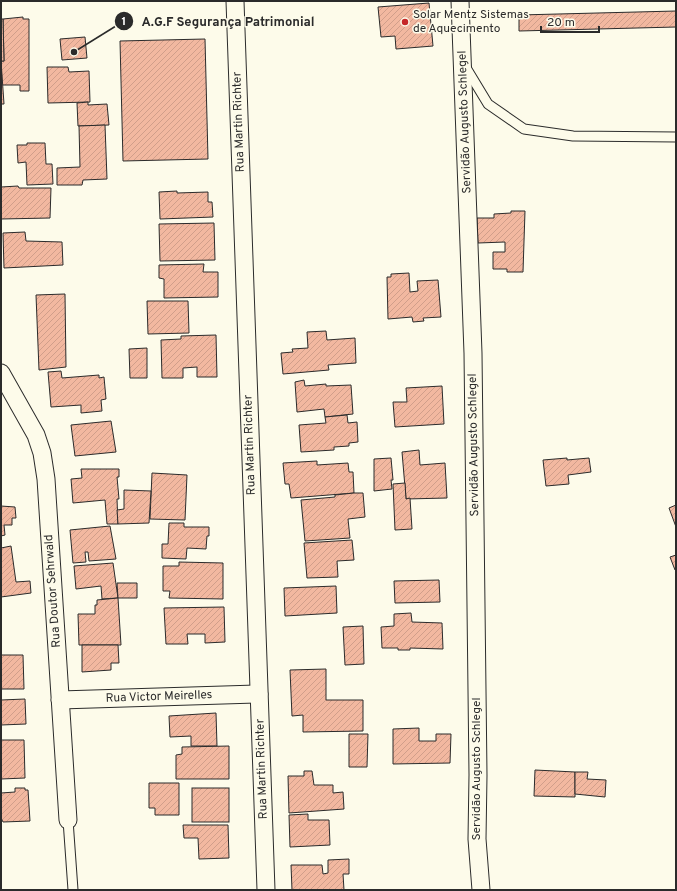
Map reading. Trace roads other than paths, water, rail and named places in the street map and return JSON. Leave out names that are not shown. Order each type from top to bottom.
[{"type":"street","name":"Rua Martin Richter","points":[[235,1],[266,890]]},
{"type":"street","name":"Servidão Augusto Schlegel","points":[[460,1],[473,353],[477,839],[481,890]]},
{"type":"street","name":"Rua Doutor Sehrwald","points":[[1,373],[36,435],[42,453],[46,479],[68,820]]},
{"type":"street","name":"Rua Victor Meirelles","points":[[60,700],[259,694]]},
{"type":"lane","points":[[463,62],[488,104],[524,129],[573,136],[676,138]]},
{"type":"lane","points":[[68,820],[73,890]]},
{"type":"place","name":"Solar Mentz Sistemas de Aquecimento","points":[[405,22]]},
{"type":"place","name":"A.G.F Segurança Patrimonial","points":[[74,52]]}]
